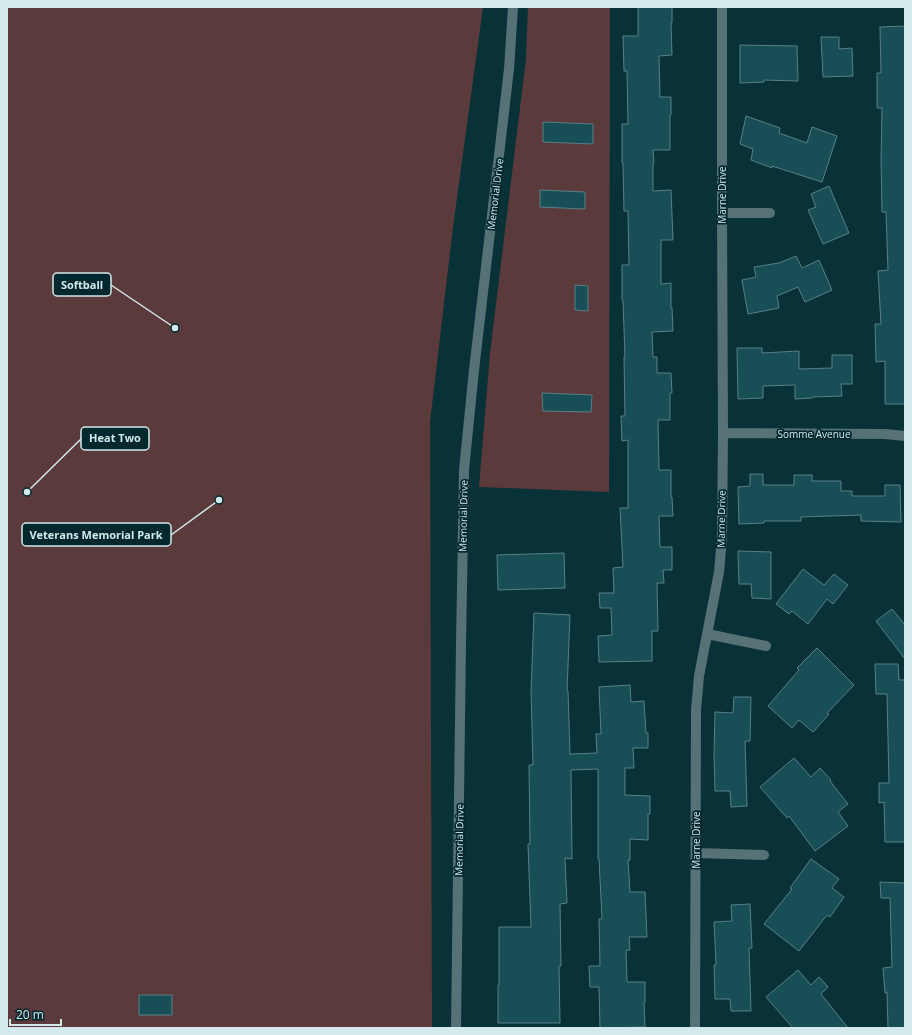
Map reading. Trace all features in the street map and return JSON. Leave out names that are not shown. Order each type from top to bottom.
[{"type":"street","name":"Memorial Drive","points":[[456,1028],[464,470],[509,69],[512,7]]},
{"type":"street","name":"Marne Drive","points":[[696,1028],[696,710],[699,676],[719,572],[722,538],[722,7]]},
{"type":"street","points":[[722,213],[770,213]]},
{"type":"street","name":"Somme Avenue","points":[[723,433],[885,434],[905,436]]},
{"type":"street","points":[[707,634],[766,646]]},
{"type":"street","points":[[696,853],[764,855]]},
{"type":"shaded area","points":[[7,7],[483,7],[453,227],[430,422],[432,1028],[7,1028]]},
{"type":"shaded area","points":[[528,7],[610,7],[609,492],[479,487],[490,353],[526,59]]},
{"type":"building","points":[[638,7],[672,7],[672,55],[659,56],[660,97],[671,97],[670,150],[653,150],[653,191],[671,190],[673,240],[661,240],[661,284],[671,283],[673,331],[652,332],[653,357],[657,357],[657,373],[671,373],[672,393],[670,393],[670,420],[658,420],[659,470],[671,470],[673,516],[659,516],[660,547],[672,547],[672,570],[663,570],[664,583],[657,583],[658,631],[652,631],[652,661],[599,662],[598,636],[612,635],[611,608],[600,608],[599,593],[614,593],[613,568],[623,567],[620,508],[628,508],[628,440],[622,441],[621,416],[625,416],[622,265],[629,265],[628,211],[624,211],[622,163],[622,124],[628,124],[627,71],[624,71],[623,36],[638,36]]},
{"type":"building","points":[[905,26],[905,404],[885,404],[885,361],[876,362],[875,324],[881,324],[878,271],[888,270],[886,212],[882,212],[882,108],[877,108],[877,73],[881,73],[880,27]]},
{"type":"building","points":[[821,37],[839,37],[839,49],[852,48],[853,76],[823,77]]},
{"type":"building","points":[[740,45],[797,46],[798,81],[764,80],[764,82],[740,83]]},
{"type":"building","points":[[746,116],[780,128],[779,133],[807,143],[812,127],[837,136],[822,182],[772,166],[772,168],[751,160],[753,149],[740,144]]},
{"type":"building","points":[[543,122],[593,124],[593,144],[543,142]]},
{"type":"building","points":[[829,186],[849,233],[823,244],[808,210],[816,207],[811,194]]},
{"type":"building","points":[[540,190],[585,192],[585,209],[540,207]]},
{"type":"building","points":[[796,256],[802,268],[819,260],[832,290],[805,302],[798,287],[777,296],[779,308],[748,314],[742,280],[756,277],[754,267],[779,263]]},
{"type":"building","points":[[575,285],[588,286],[588,311],[575,310]]},
{"type":"building","points":[[737,348],[762,348],[762,353],[799,351],[799,369],[832,368],[832,355],[852,355],[852,384],[841,384],[842,396],[795,399],[795,385],[763,386],[763,398],[738,399]]},
{"type":"building","points":[[542,393],[592,395],[591,412],[543,411]]},
{"type":"building","points":[[750,474],[763,474],[763,485],[794,485],[794,475],[812,475],[812,481],[841,481],[841,491],[852,491],[852,496],[885,496],[885,485],[900,485],[901,522],[861,521],[861,515],[801,517],[801,521],[764,521],[764,523],[739,524],[738,487],[750,486]]},
{"type":"building","points":[[738,551],[771,552],[771,599],[752,598],[751,584],[739,584]]},
{"type":"building","points":[[564,553],[565,588],[498,590],[497,555]]},
{"type":"building","points":[[803,569],[824,585],[834,574],[848,585],[833,604],[827,599],[808,624],[792,611],[789,614],[776,604]]},
{"type":"building","points":[[892,609],[905,625],[905,659],[876,621]]},
{"type":"building","points":[[534,613],[570,615],[567,691],[570,754],[597,753],[596,734],[601,734],[599,687],[630,685],[631,702],[644,701],[646,733],[648,733],[648,748],[633,748],[634,768],[625,768],[625,795],[650,796],[648,840],[630,839],[630,860],[628,860],[630,892],[645,892],[647,937],[629,937],[630,950],[626,950],[627,982],[645,982],[645,1027],[600,1028],[599,987],[590,987],[589,966],[600,966],[599,919],[602,919],[598,859],[598,769],[571,770],[572,859],[565,858],[567,903],[560,904],[560,1023],[498,1023],[499,927],[531,927],[528,844],[530,844],[529,765],[533,765],[531,691]]},
{"type":"building","points":[[817,648],[854,685],[827,713],[829,714],[813,732],[799,720],[792,728],[768,706],[799,670],[797,668]]},
{"type":"building","points":[[875,664],[898,664],[899,680],[905,680],[905,842],[885,842],[884,802],[879,803],[879,783],[889,783],[887,694],[876,694]]},
{"type":"building","points":[[734,697],[751,697],[750,741],[745,741],[747,806],[731,807],[730,791],[715,791],[715,712],[733,713]]},
{"type":"building","points":[[794,758],[811,777],[820,768],[831,780],[830,781],[848,804],[838,812],[848,826],[815,851],[789,816],[787,818],[760,787]]},
{"type":"building","points":[[811,859],[839,879],[832,888],[844,897],[830,917],[827,915],[799,951],[764,924],[792,889],[790,888]]},
{"type":"building","points":[[880,882],[905,883],[905,1028],[888,1028],[887,992],[885,993],[883,968],[892,967],[890,898],[881,898]]},
{"type":"building","points":[[750,904],[752,948],[749,948],[751,1011],[731,1011],[730,999],[715,999],[714,965],[716,965],[714,922],[732,921],[731,905]]},
{"type":"building","points":[[798,970],[811,985],[819,977],[828,987],[821,994],[848,1028],[793,1028],[766,997]]},
{"type":"building","points":[[139,995],[172,995],[172,1015],[139,1015]]},
{"type":"place","name":"Softball","points":[[175,328]]},
{"type":"place","name":"Heat Two","points":[[27,492]]},
{"type":"place","name":"Veterans Memorial Park","points":[[219,500]]}]
